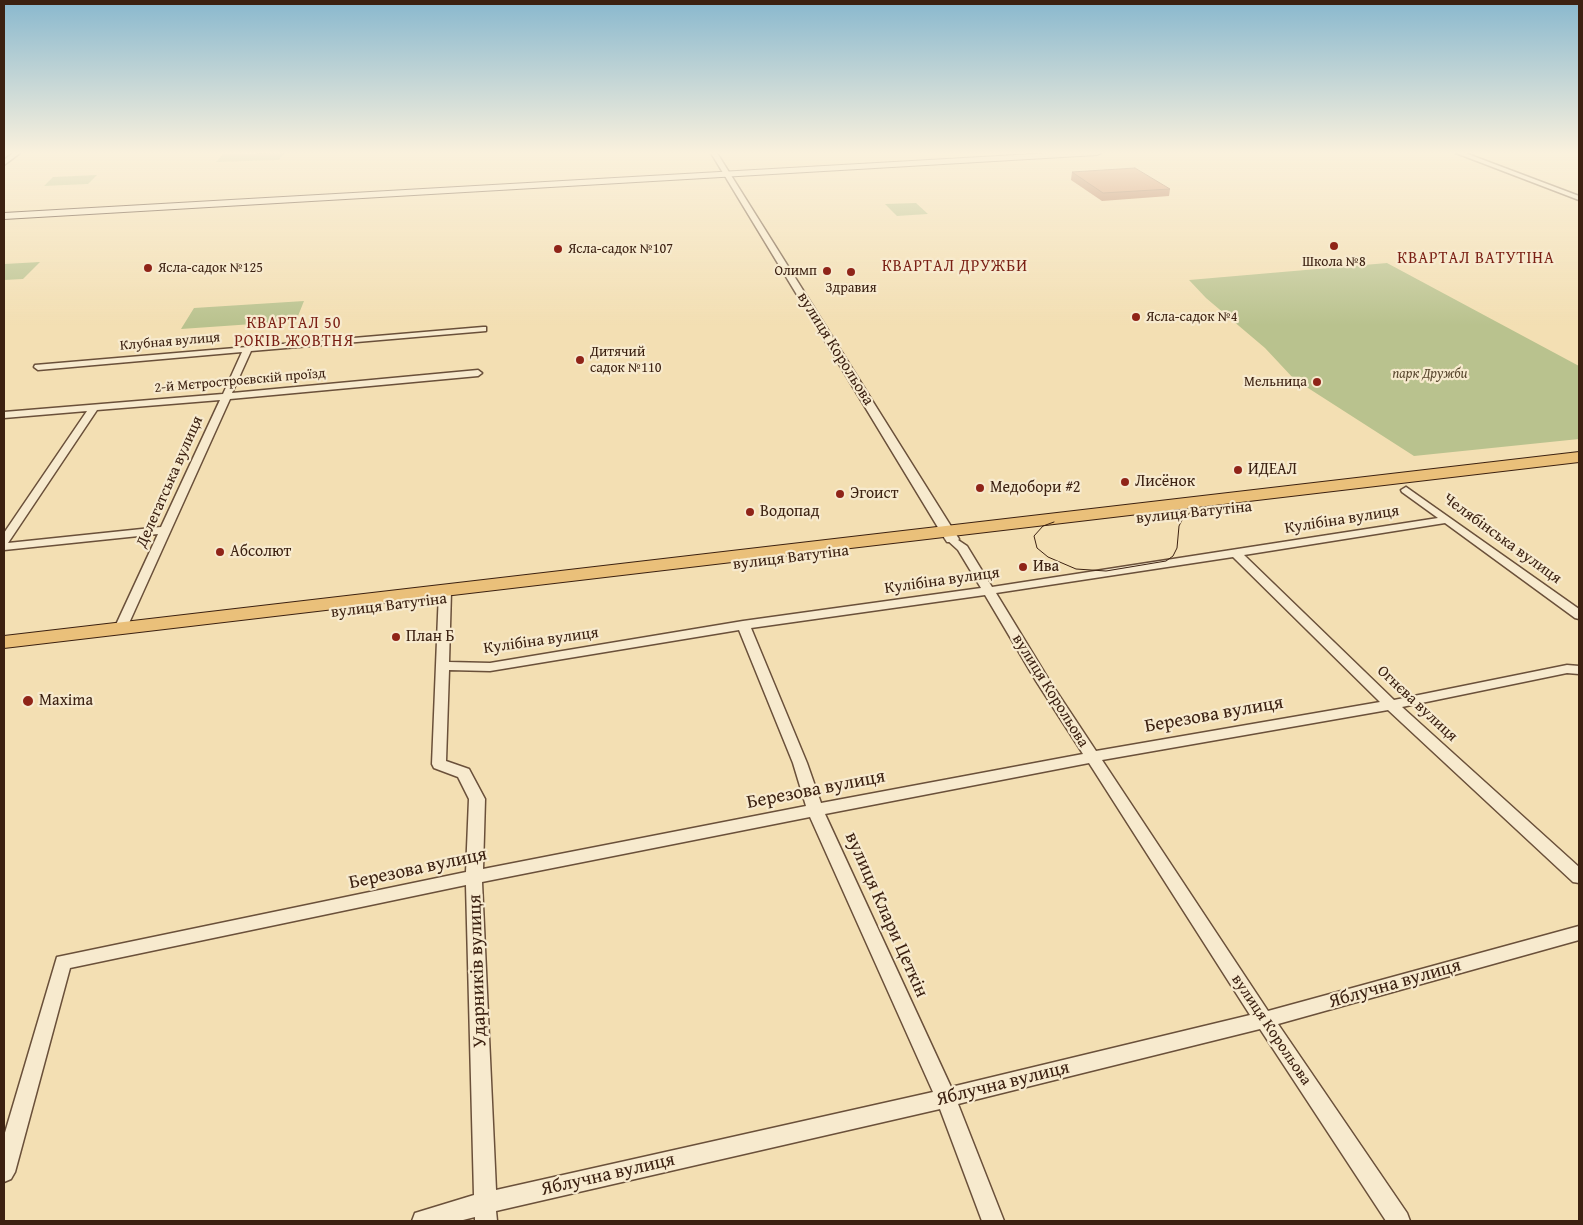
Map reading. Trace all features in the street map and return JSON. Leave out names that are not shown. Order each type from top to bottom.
[{"type":"main road","points":[[4,212],[36,210]]},
{"type":"main road","points":[[4,216],[97,210]]},
{"type":"main road","name":"вулиця Ватутіна","points":[[4,650],[1579,457]]},
{"type":"main road","name":"вулиця Ватутіна","points":[[950,535],[1406,490],[1579,470]]},
{"type":"main road","name":"вулиця Ватутіна","points":[[4,642],[444,595]]},
{"type":"street","name":"вулиця Корольова","points":[[749,210],[950,535],[963,548],[1042,681],[1264,1020],[1399,1221]]},
{"type":"street","name":"Клубная вулиця","points":[[38,367],[483,329]]},
{"type":"street","name":"Делегатська вулиця","points":[[120,629],[248,349]]},
{"type":"street","name":"2-й Мєтростроєвскій проїзд","points":[[4,414],[478,373]]},
{"type":"street","points":[[4,541],[94,407]]},
{"type":"street","name":"Челябінська вулиця","points":[[1406,490],[1579,615]]},
{"type":"street","name":"Кулібіна вулиця","points":[[442,666],[490,667],[743,625],[989,591],[1446,520]]},
{"type":"street","points":[[4,546],[166,530]]},
{"type":"street","name":"Огнєва вулиця","points":[[1235,552],[1391,705],[1579,877]]},
{"type":"street","name":"Ударників вулиця","points":[[444,595],[439,764],[464,773],[478,799],[474,877],[486,1212]]},
{"type":"street","name":"вулиця Клари Цеткін","points":[[743,625],[800,763],[815,810],[946,1098],[993,1221]]},
{"type":"street","name":"Березова вулиця","points":[[4,1172],[63,962],[474,877],[815,810],[1092,757],[1391,705],[1567,669],[1579,670]]},
{"type":"street","name":"Яблучна вулиця","points":[[423,1221],[486,1212],[1264,1020],[1579,933]]},
{"type":"green space","points":[[891,210],[924,210],[928,214],[897,216]]},
{"type":"green space","points":[[40,262],[23,279],[4,280],[4,264]]},
{"type":"green space","name":"парк Дружби","points":[[1387,263],[1579,366],[1579,439],[1414,456],[1294,379],[1265,348],[1206,298],[1189,280]]},
{"type":"green space","points":[[304,301],[296,321],[181,329],[194,308]]},
{"type":"tram line","points":[[1054,522],[1043,526],[1034,536],[1037,548],[1048,557],[1076,569],[1106,571],[1166,561],[1173,556],[1177,548],[1179,526],[1182,520],[1194,509]]},
{"type":"place","name":"Школа №8","points":[[1334,246]]},
{"type":"place","name":"Ясла-садок №107","points":[[558,249]]},
{"type":"place","name":"Ясла-садок №125","points":[[148,268]]},
{"type":"place","name":"Олимп","points":[[827,271]]},
{"type":"place","name":"Здравия","points":[[851,272]]},
{"type":"place","name":"Ясла-садок №4","points":[[1136,317]]},
{"type":"place","name":"Дитячий садок №110","points":[[580,360]]},
{"type":"place","name":"Мельница","points":[[1317,382]]},
{"type":"place","name":"ИДЕАЛ","points":[[1238,470]]},
{"type":"place","name":"Лисёнок","points":[[1125,482]]},
{"type":"place","name":"Медобори #2","points":[[980,488]]},
{"type":"place","name":"Эгоист","points":[[840,494]]},
{"type":"place","name":"Водопад","points":[[750,512]]},
{"type":"place","name":"Абсолют","points":[[220,552]]},
{"type":"place","name":"Ива","points":[[1023,567]]},
{"type":"place","name":"План Б","points":[[396,637]]},
{"type":"place","name":"Maxima","points":[[28,701]]},
{"type":"district","name":"КВАРТАЛ ВАТУТІНА","points":[[1476,259]]},
{"type":"district","name":"КВАРТАЛ ДРУЖБИ","points":[[955,267]]},
{"type":"district","name":"КВАРТАЛ 50 РОКІВ ЖОВТНЯ","points":[[294,333]]}]
